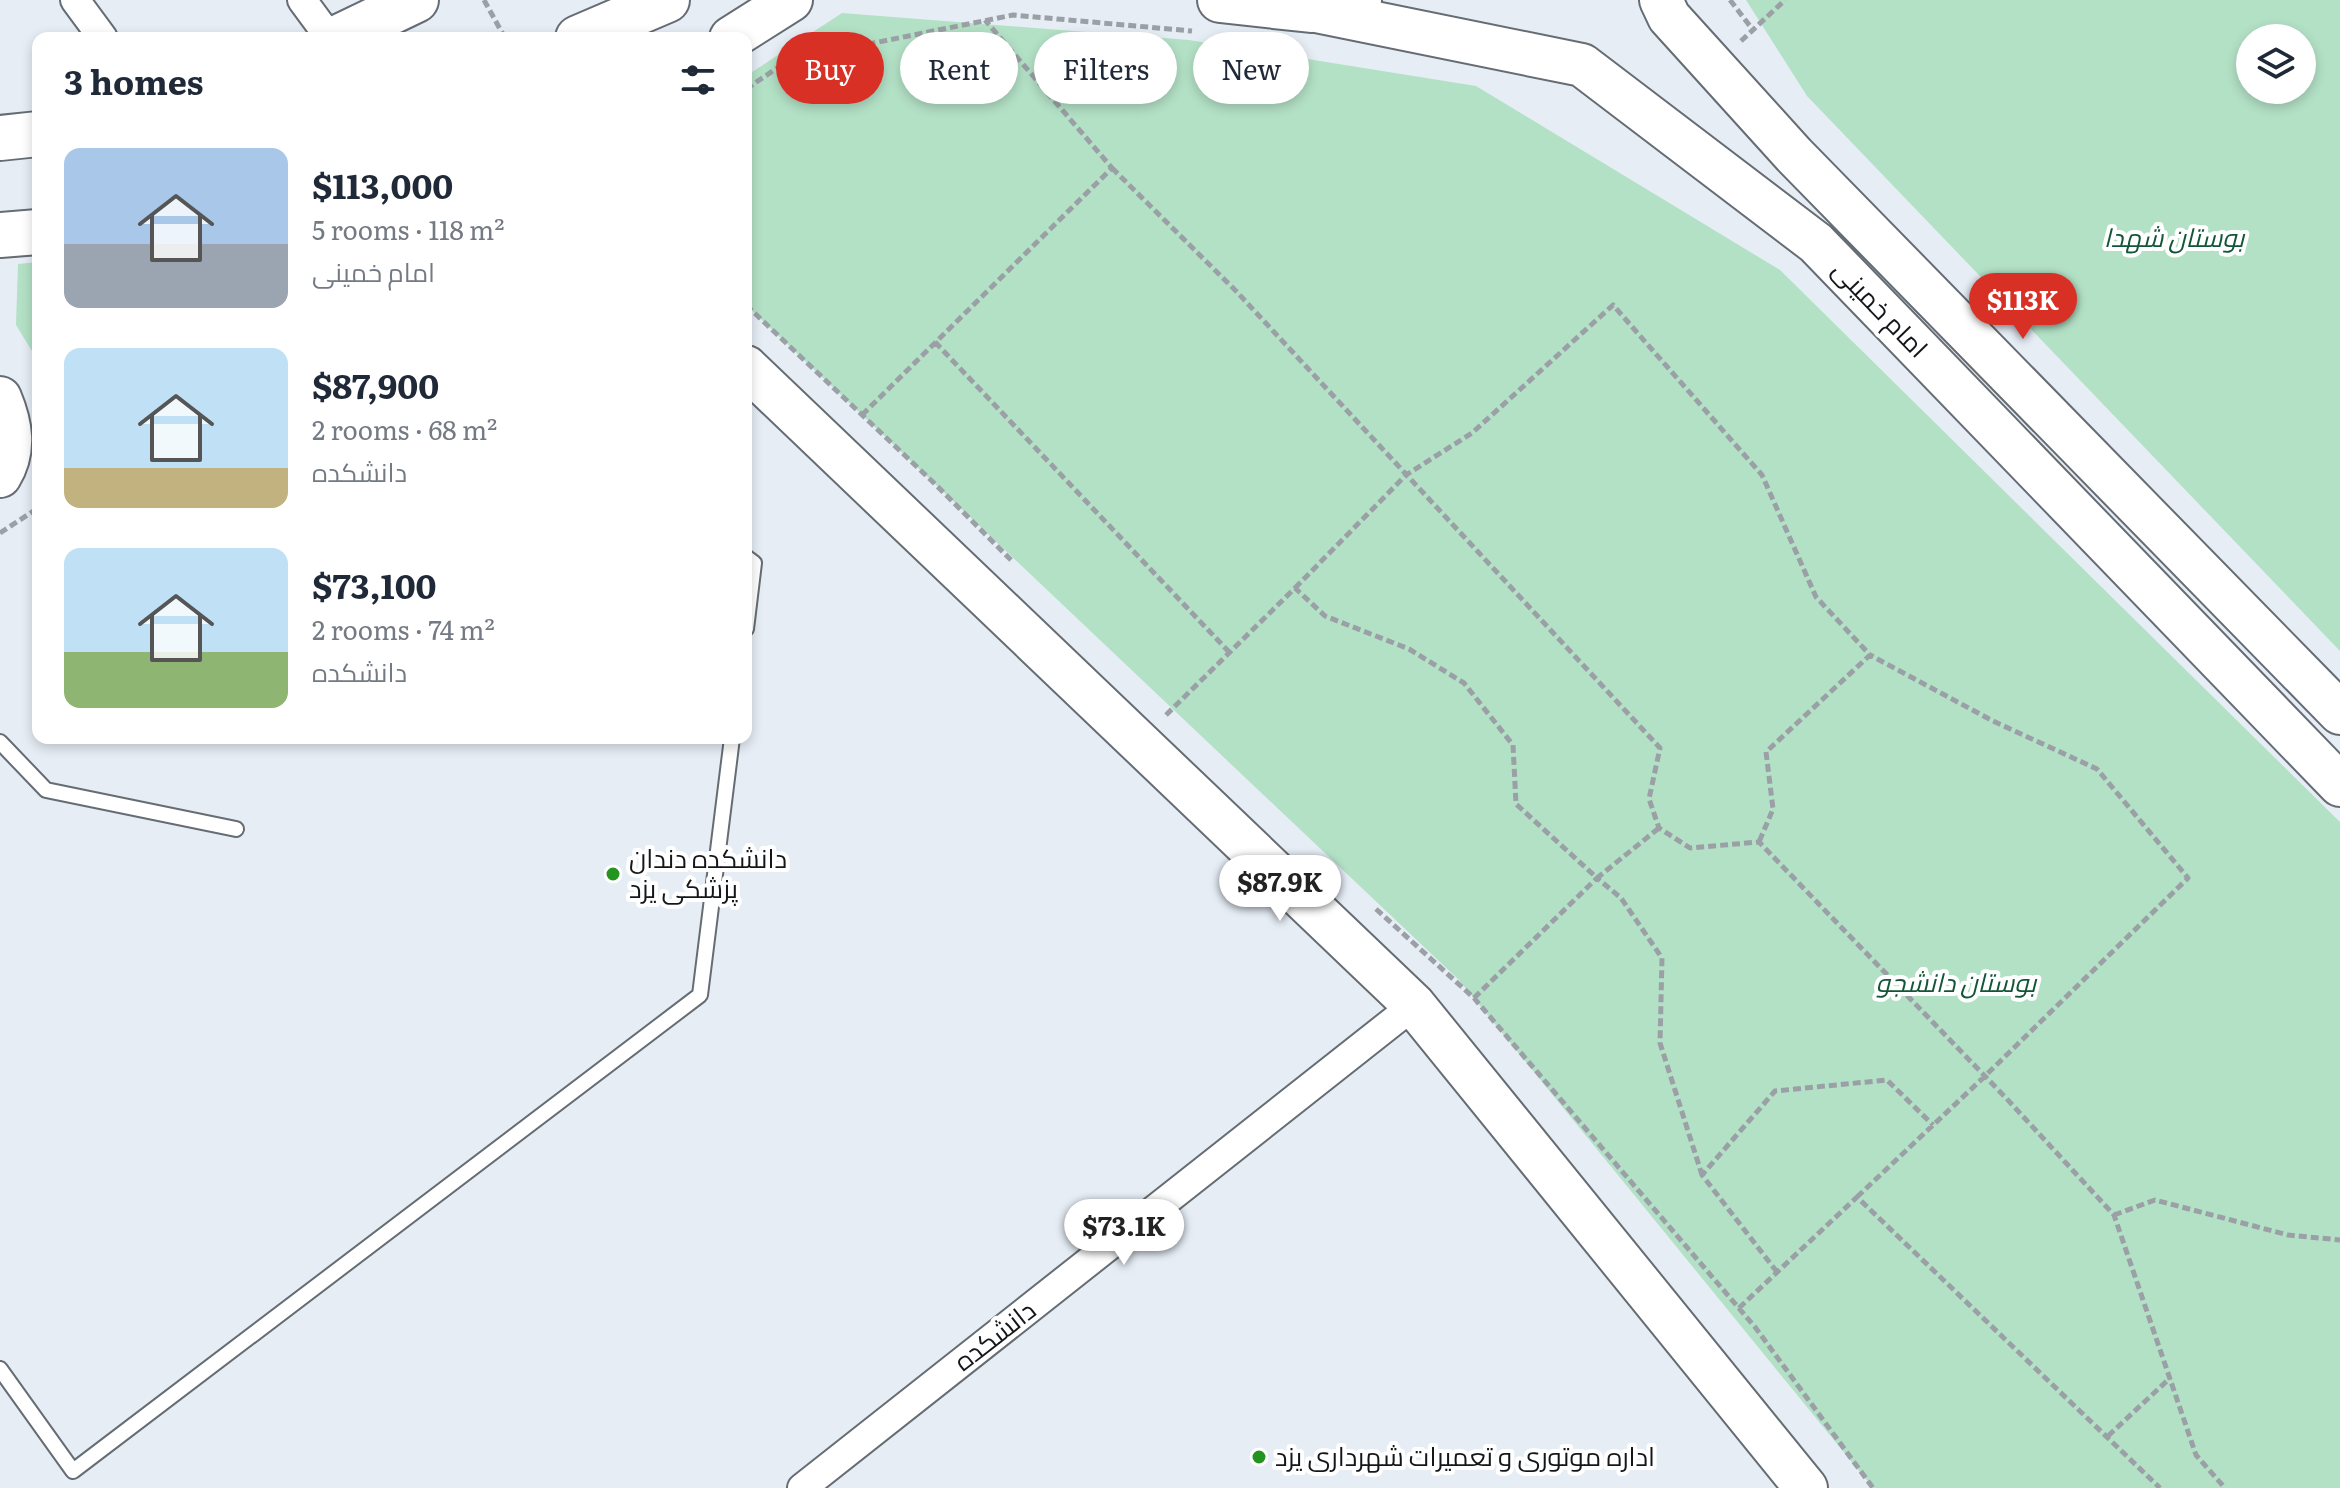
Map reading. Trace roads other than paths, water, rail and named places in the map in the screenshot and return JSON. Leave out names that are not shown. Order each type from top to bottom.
[{"type":"main road","points":[[349,32],[416,0]]},
{"type":"main road","points":[[592,32],[667,0]]},
{"type":"main road","points":[[740,32],[791,0]]},
{"type":"main road","points":[[1213,9],[1311,10],[1359,0]]},
{"type":"main road","name":"امام خمینی","points":[[1661,0],[1669,17],[1805,167],[2340,713]]},
{"type":"main road","name":"امام خمینی","points":[[1311,10],[1582,65],[1816,243],[2340,785]]},
{"type":"main road","points":[[0,138],[32,135]]},
{"type":"main road","points":[[0,235],[32,232]]},
{"type":"main road","points":[[752,373],[1414,1005],[1806,1488]]},
{"type":"main road","points":[[0,398],[9,420],[11,444],[6,467],[0,476]]},
{"type":"main road","points":[[0,483],[32,464]]},
{"type":"street","points":[[75,0],[99,32]]},
{"type":"street","points":[[302,0],[326,32]]},
{"type":"street","name":"دانشکده","points":[[802,1488],[1414,1005]]},
{"type":"lane","points":[[0,742],[46,790],[236,829]]},
{"type":"lane","points":[[0,1369],[73,1471],[700,995],[731,744]]},
{"type":"place","name":"دانشکده دندان پزشکی یزد","points":[[613,874]]},
{"type":"place","name":"اداره موتوری و تعمیرات شهرداری یزد","points":[[1259,1457]]},
{"type":"park label","name":"بوستان شهدا","points":[[2174,238]]},
{"type":"park label","name":"بوستان دانشجو","points":[[1956,983]]}]
